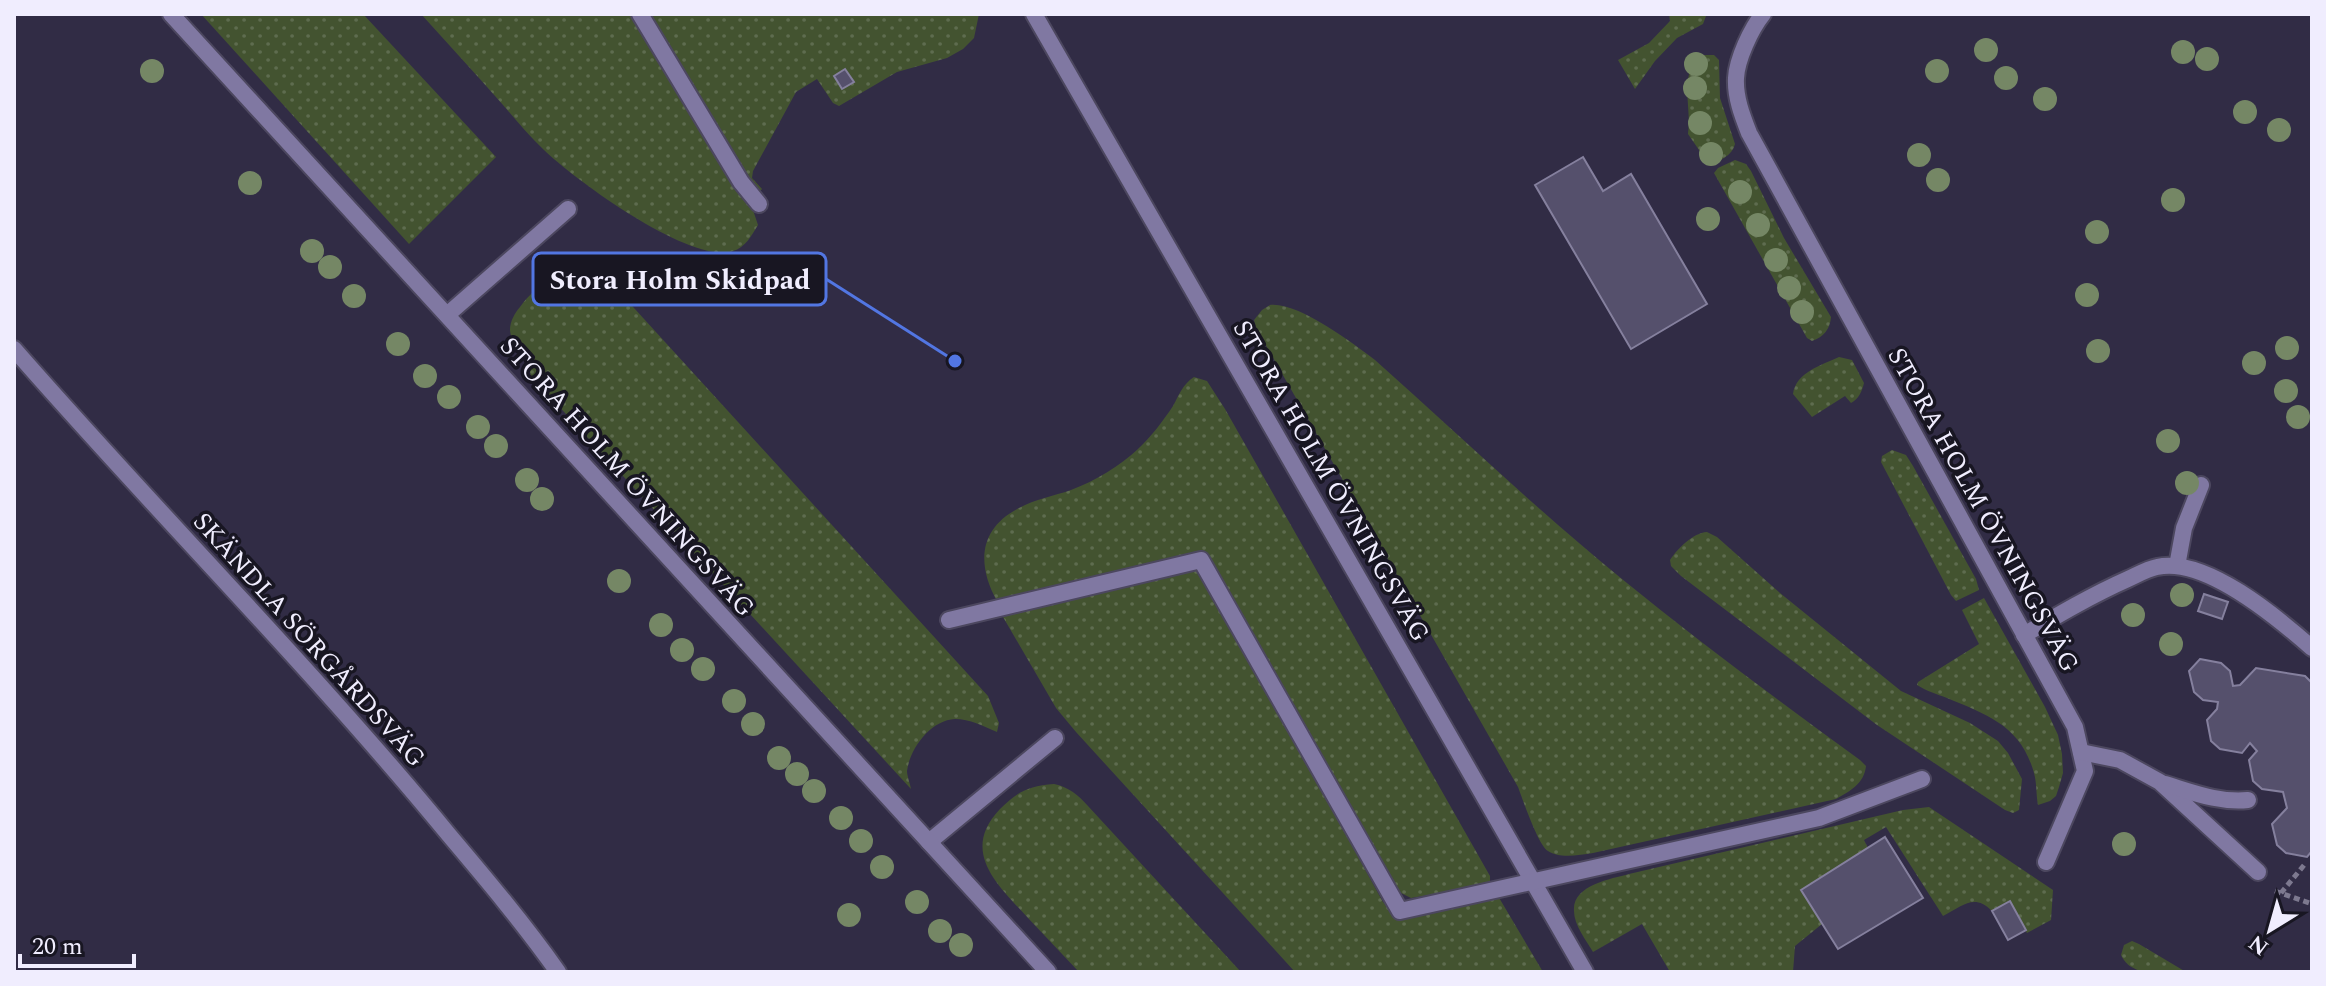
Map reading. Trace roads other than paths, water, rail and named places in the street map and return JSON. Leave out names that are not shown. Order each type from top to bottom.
[{"type":"street","name":"STORA HOLM ÖVNINGSVÄG","points":[[171,14],[1048,972]]},
{"type":"street","points":[[640,14],[741,182],[759,204]]},
{"type":"street","name":"STORA HOLM ÖVNINGSVÄG","points":[[1034,14],[1585,972]]},
{"type":"street","name":"STORA HOLM ÖVNINGSVÄG","points":[[1763,14],[1746,43],[1736,77],[1739,107],[1749,133],[2075,727],[2085,771],[2046,862]]},
{"type":"street","points":[[447,315],[568,209]]},
{"type":"street","name":"SKÄNDLA SÖRGÅRDSVÄG","points":[[14,349],[399,774],[527,929],[558,972]]},
{"type":"street","points":[[2177,566],[2184,528],[2201,485]]},
{"type":"street","points":[[949,620],[1201,560],[1400,911],[1819,818],[1922,779]]},
{"type":"street","points":[[2024,635],[2106,589],[2157,567],[2177,566],[2215,579],[2258,602],[2312,648]]},
{"type":"street","points":[[929,842],[1055,738]]},
{"type":"street","points":[[2081,752],[2120,760],[2160,782],[2209,797],[2248,800]]},
{"type":"street","points":[[2160,782],[2258,872]]},
{"type":"place","name":"Stora Holm Skidpad","points":[[955,361]]}]
